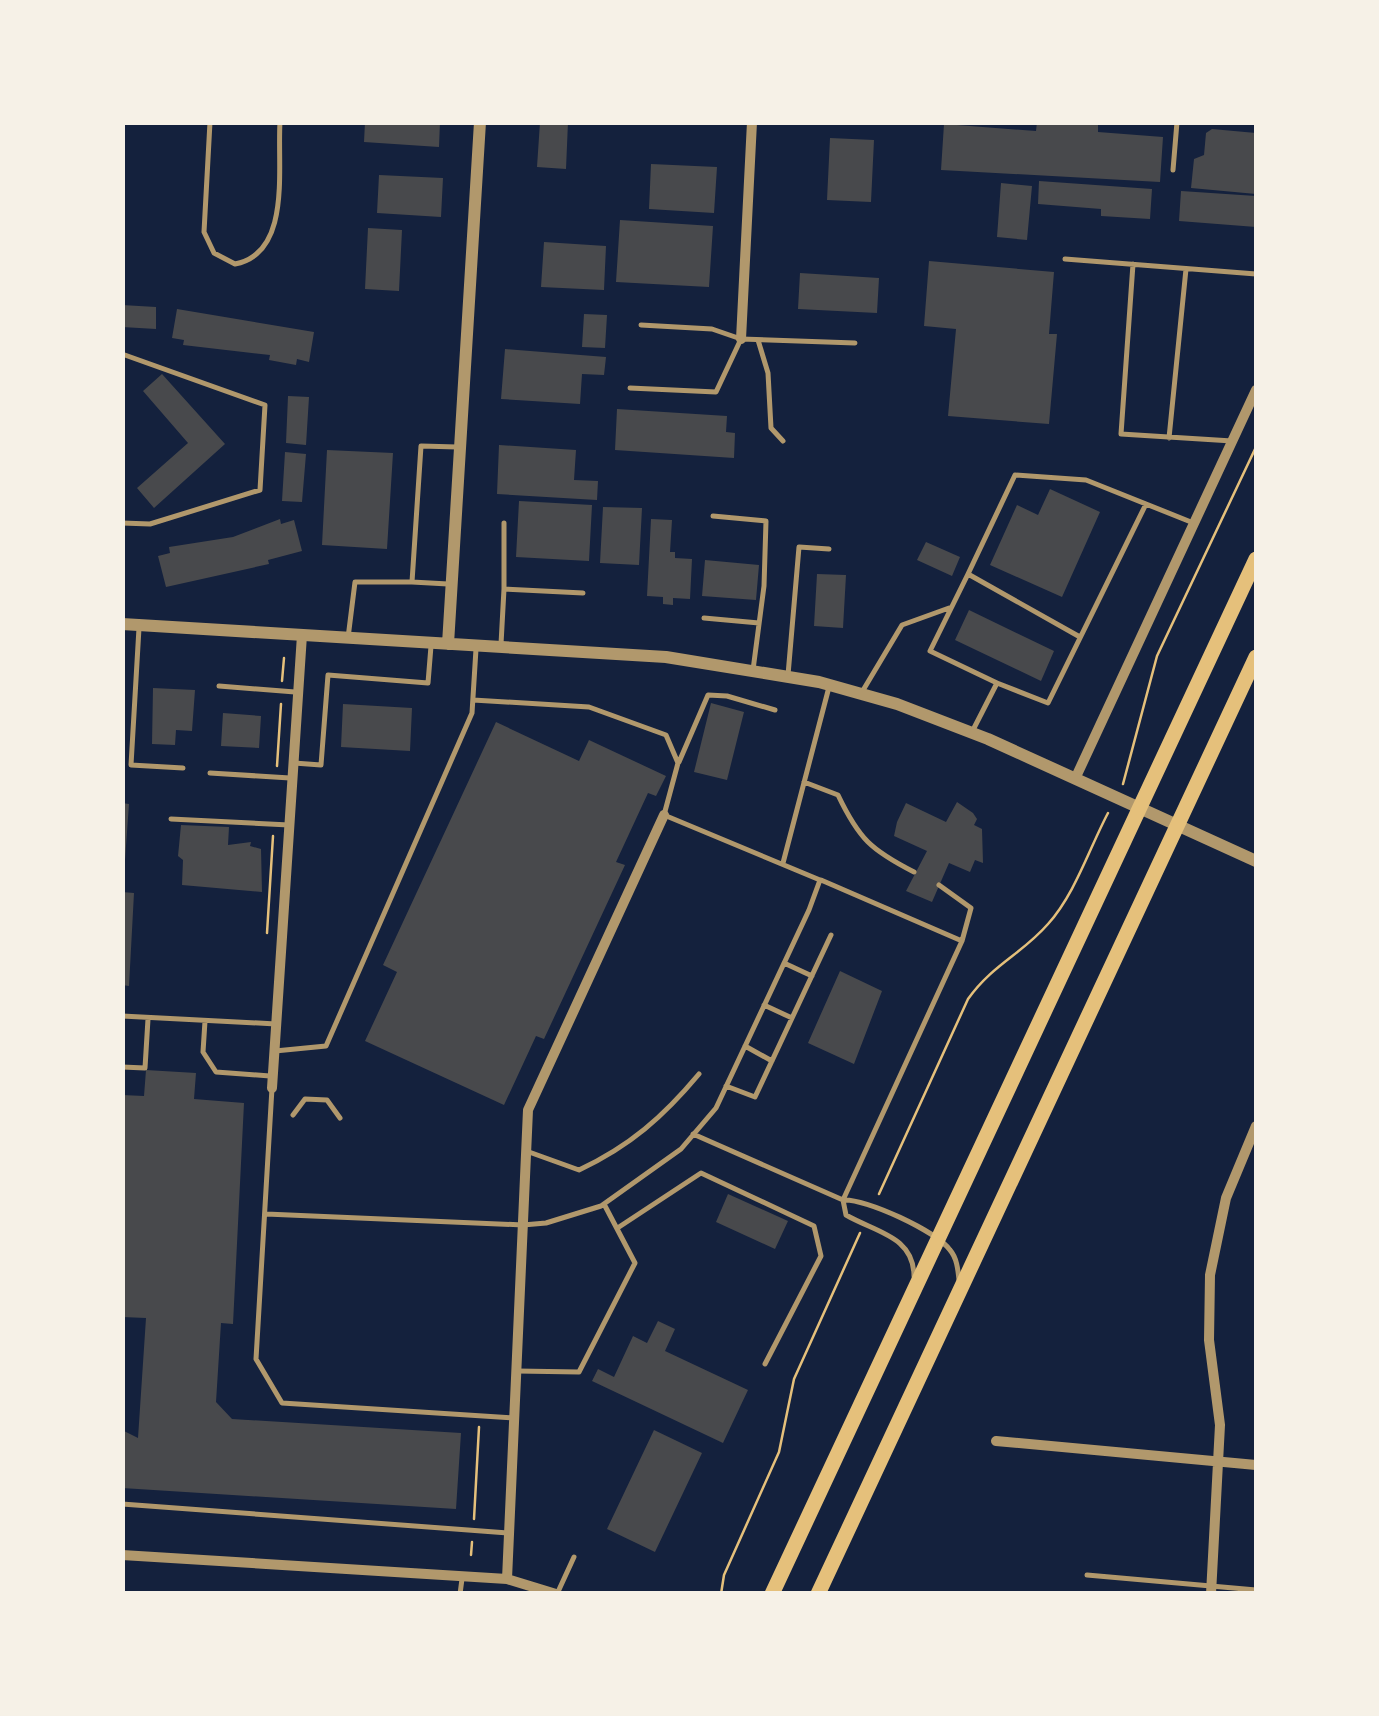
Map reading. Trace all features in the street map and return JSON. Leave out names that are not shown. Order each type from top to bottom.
[{"type":"main road","points":[[772,1594],[1256,559]]},
{"type":"main road","points":[[818,1594],[1256,656]]},
{"type":"street","points":[[448,644],[480,122]]},
{"type":"street","points":[[741,339],[752,122]]},
{"type":"street","points":[[1075,779],[1256,390]]},
{"type":"street","points":[[122,624],[666,658],[788,675],[861,694],[972,732],[1256,861]]},
{"type":"street","points":[[272,1082],[302,634]]},
{"type":"street","points":[[506,1579],[528,1110],[664,815]]},
{"type":"street","points":[[1211,1590],[1220,1424],[1209,1340],[1210,1275],[1226,1198],[1256,1126]]},
{"type":"street","points":[[996,1442],[1256,1464]]},
{"type":"street","points":[[122,1555],[506,1579],[556,1594]]},
{"type":"lane","points":[[210,122],[207,244],[214,254],[234,264],[258,255],[273,234],[280,122]]},
{"type":"lane","points":[[1173,170],[1177,122]]},
{"type":"lane","points":[[1065,259],[1256,274]]},
{"type":"lane","points":[[1133,264],[1121,434],[1233,441]]},
{"type":"lane","points":[[1169,438],[1186,268]]},
{"type":"lane","points":[[641,324],[712,329],[741,339],[854,343]]},
{"type":"lane","points":[[630,388],[716,392],[741,339]]},
{"type":"lane","points":[[758,340],[768,373],[771,428],[783,441]]},
{"type":"lane","points":[[122,354],[265,405],[260,490],[150,524],[122,523]]},
{"type":"lane","points":[[412,582],[422,446],[460,447]]},
{"type":"lane","points":[[1146,504],[1048,703],[930,651],[1015,474],[1086,480],[1194,523]]},
{"type":"lane","points":[[713,516],[766,521],[753,670]]},
{"type":"lane","points":[[500,647],[504,523]]},
{"type":"lane","points":[[788,675],[799,547],[829,549]]},
{"type":"lane","points":[[968,574],[1080,637]]},
{"type":"lane","points":[[348,638],[355,582],[451,584]]},
{"type":"lane","points":[[504,589],[584,593]]},
{"type":"lane","points":[[861,694],[902,625],[952,607]]},
{"type":"lane","points":[[704,618],[759,623]]},
{"type":"lane","points":[[139,624],[131,765],[183,768]]},
{"type":"lane","points":[[294,763],[321,765],[328,675],[428,683],[431,643]]},
{"type":"lane","points":[[274,1052],[326,1046],[472,713],[476,646]]},
{"type":"lane","points":[[972,732],[997,683]]},
{"type":"lane","points":[[783,863],[830,685]]},
{"type":"lane","points":[[219,686],[298,692]]},
{"type":"lane","points":[[775,710],[727,696],[708,695],[678,763],[664,815],[962,941]]},
{"type":"lane","points":[[473,700],[590,707],[666,735],[678,763]]},
{"type":"lane","points":[[210,773],[293,778]]},
{"type":"lane","points":[[804,782],[838,796],[856,833],[876,852],[914,872]]},
{"type":"lane","points":[[171,818],[290,825]]},
{"type":"lane","points":[[266,1214],[523,1225],[546,1223],[604,1204],[654,1171],[716,1108],[820,880]]},
{"type":"lane","points":[[914,1294],[911,1254],[902,1241],[846,1214],[843,1200],[962,941],[971,908],[939,884]]},
{"type":"lane","points":[[726,1086],[754,1098],[832,935]]},
{"type":"lane","points":[[784,963],[812,976]]},
{"type":"lane","points":[[764,1005],[792,1018]]},
{"type":"lane","points":[[122,1016],[276,1024]]},
{"type":"lane","points":[[122,1067],[145,1068],[148,1018]]},
{"type":"lane","points":[[205,1020],[203,1052],[216,1072],[272,1082],[256,1359],[282,1403],[514,1418]]},
{"type":"lane","points":[[745,1046],[772,1061]]},
{"type":"lane","points":[[526,1151],[579,1170],[624,1149],[662,1119],[699,1074]]},
{"type":"lane","points":[[293,1115],[305,1098],[327,1100],[340,1118]]},
{"type":"lane","points":[[694,1134],[843,1200],[858,1198],[939,1240],[952,1252],[960,1290]]},
{"type":"lane","points":[[619,1227],[702,1173],[814,1226],[821,1256],[765,1364]]},
{"type":"lane","points":[[516,1372],[579,1372],[635,1262],[604,1204]]},
{"type":"lane","points":[[122,1504],[508,1533]]},
{"type":"lane","points":[[556,1594],[574,1557]]},
{"type":"lane","points":[[1087,1575],[1211,1590],[1256,1590]]},
{"type":"lane","points":[[460,1594],[462,1576]]},
{"type":"path","points":[[874,1206],[968,999],[988,971],[1047,926],[1064,904],[1134,755],[1157,656],[1256,447]]},
{"type":"path","points":[[276,777],[284,658]]},
{"type":"path","points":[[266,944],[274,824]]},
{"type":"path","points":[[722,1594],[724,1575],[779,1452],[794,1379],[864,1226]]},
{"type":"path","points":[[471,1556],[480,1416]]},
{"type":"building","points":[[365,122],[440,122],[439,147],[364,142]]},
{"type":"building","points":[[540,122],[568,122],[566,169],[537,167]]},
{"type":"building","points":[[1037,122],[1098,122],[1098,132],[1163,137],[1160,182],[941,170],[944,124],[1036,131]]},
{"type":"building","points":[[1212,129],[1256,133],[1256,194],[1191,188],[1194,159],[1204,155],[1206,133]]},
{"type":"building","points":[[830,138],[874,140],[871,202],[827,200]]},
{"type":"building","points":[[651,164],[717,167],[714,213],[649,209]]},
{"type":"building","points":[[379,175],[443,178],[441,217],[377,213]]},
{"type":"building","points":[[1039,181],[1152,189],[1150,219],[1101,216],[1101,209],[1038,204]]},
{"type":"building","points":[[1001,183],[1032,186],[1027,240],[997,237]]},
{"type":"building","points":[[1181,191],[1256,196],[1256,227],[1179,221]]},
{"type":"building","points":[[620,220],[713,226],[709,287],[616,282]]},
{"type":"building","points":[[368,228],[402,230],[399,291],[365,289]]},
{"type":"building","points":[[544,242],[606,246],[604,290],[541,287]]},
{"type":"building","points":[[929,261],[1054,272],[1049,334],[1057,334],[1049,424],[948,416],[956,329],[924,326]]},
{"type":"building","points":[[800,273],[879,278],[877,313],[798,309]]},
{"type":"building","points":[[122,305],[156,307],[156,329],[122,327]]},
{"type":"building","points":[[177,309],[314,332],[309,362],[297,359],[296,365],[269,360],[270,355],[183,345],[184,340],[172,338]]},
{"type":"building","points":[[584,314],[607,315],[605,348],[582,347]]},
{"type":"building","points":[[505,349],[606,357],[604,375],[582,374],[580,404],[501,399]]},
{"type":"building","points":[[162,374],[225,444],[154,508],[137,488],[188,443],[143,391]]},
{"type":"building","points":[[288,396],[309,397],[306,445],[286,443]]},
{"type":"building","points":[[617,409],[727,416],[726,432],[735,433],[734,458],[615,450]]},
{"type":"building","points":[[499,445],[576,450],[574,480],[598,481],[597,500],[497,494]]},
{"type":"building","points":[[327,450],[393,453],[387,549],[322,545]]},
{"type":"building","points":[[285,452],[306,454],[302,502],[282,501]]},
{"type":"building","points":[[1050,489],[1100,512],[1062,597],[990,565],[1017,505],[1038,515]]},
{"type":"building","points":[[519,501],[592,505],[589,561],[516,557]]},
{"type":"building","points":[[603,507],[642,508],[639,565],[600,563]]},
{"type":"building","points":[[280,519],[281,524],[294,520],[302,551],[268,560],[269,564],[166,587],[158,556],[170,553],[169,547],[233,537]]},
{"type":"building","points":[[651,519],[672,520],[670,552],[675,552],[675,558],[692,559],[690,599],[673,598],[673,605],[663,604],[663,597],[647,596]]},
{"type":"building","points":[[926,542],[960,557],[952,576],[917,560]]},
{"type":"building","points":[[705,560],[759,565],[756,600],[702,596]]},
{"type":"building","points":[[817,574],[846,575],[843,628],[814,626]]},
{"type":"building","points":[[969,610],[1054,651],[1041,681],[955,640]]},
{"type":"building","points":[[153,688],[195,690],[192,731],[176,730],[175,745],[152,744]]},
{"type":"building","points":[[711,703],[744,712],[727,780],[694,772]]},
{"type":"building","points":[[343,704],[412,708],[410,751],[341,747]]},
{"type":"building","points":[[223,713],[261,716],[259,748],[221,746]]},
{"type":"building","points":[[496,722],[579,761],[589,740],[666,776],[656,796],[648,793],[616,862],[625,865],[544,1039],[536,1036],[504,1105],[365,1041],[397,972],[383,965]]},
{"type":"building","points":[[957,802],[973,813],[977,819],[974,825],[982,829],[983,863],[975,860],[970,872],[949,863],[932,902],[906,891],[927,851],[894,836],[897,822],[906,803],[946,822]]},
{"type":"building","points":[[122,803],[129,804],[125,860],[122,860]]},
{"type":"building","points":[[181,825],[229,827],[228,845],[251,842],[250,846],[261,849],[262,892],[182,885],[183,860],[178,856]]},
{"type":"building","points":[[122,892],[134,893],[129,986],[122,985]]},
{"type":"building","points":[[840,971],[882,991],[854,1064],[808,1043]]},
{"type":"building","points":[[146,1070],[196,1073],[194,1099],[244,1103],[233,1324],[221,1323],[216,1402],[232,1419],[461,1433],[456,1509],[122,1488],[122,1430],[138,1438],[146,1318],[122,1317],[122,1095],[144,1096]]},
{"type":"building","points":[[728,1194],[788,1221],[775,1249],[716,1222]]},
{"type":"building","points":[[658,1321],[675,1329],[665,1351],[748,1390],[723,1443],[592,1381],[598,1369],[614,1377],[633,1336],[647,1343]]},
{"type":"building","points":[[654,1430],[702,1453],[655,1552],[607,1529]]}]
